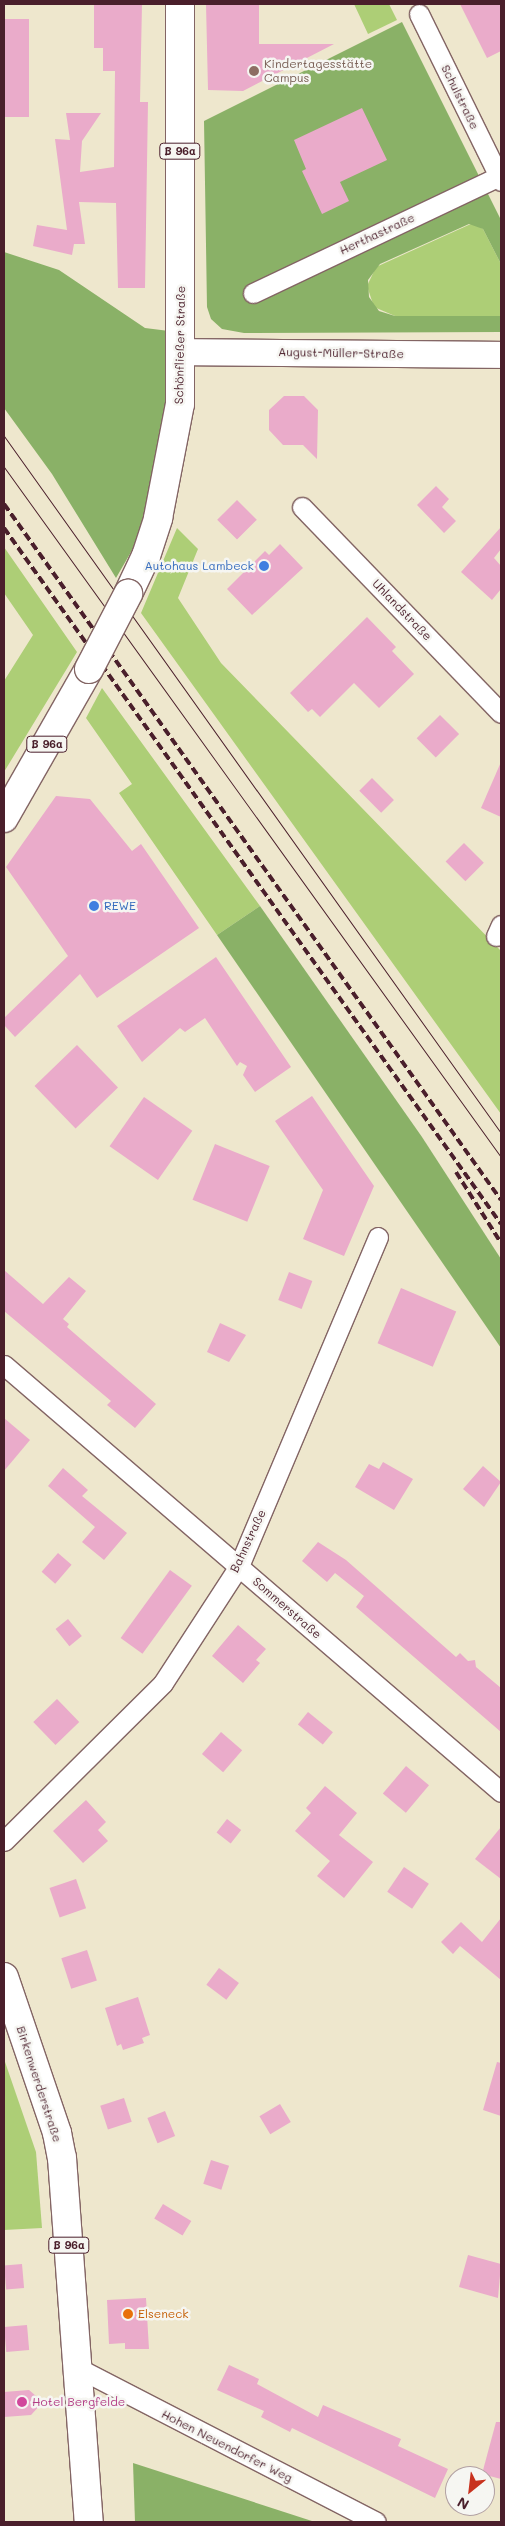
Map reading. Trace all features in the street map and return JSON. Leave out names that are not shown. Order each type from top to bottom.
[{"type":"main road","name":"Schönfließer Straße","points":[[4,818],[89,669],[128,594],[151,542],[164,494],[179,410],[181,352],[180,4]]},
{"type":"main road","name":"August-Müller-Straße","points":[[181,352],[501,355]]},
{"type":"main road","name":"Birkenwerderstraße","points":[[4,1977],[60,2146],[89,2522]]},
{"type":"street","name":"Schulstraße","points":[[419,14],[501,177]]},
{"type":"street","name":"Herthastraße","points":[[253,293],[501,177]]},
{"type":"street","name":"Uhlandstraße","points":[[302,507],[501,713]]},
{"type":"street","name":"Bahnstraße","points":[[4,1841],[163,1683],[239,1566],[378,1237]]},
{"type":"street","name":"Sommerstraße","points":[[4,1365],[501,1792]]},
{"type":"street","name":"Hohen Neuendorfer Weg","points":[[78,2368],[376,2522]]},
{"type":"green space","points":[[354,4],[389,4],[397,20],[368,34]]},
{"type":"green space","points":[[402,22],[501,220],[501,264],[483,229],[469,224],[380,264],[368,280],[369,297],[379,311],[395,316],[501,316],[501,332],[244,333],[222,329],[211,319],[207,307],[204,121]]},
{"type":"green space","points":[[473,223],[483,229],[501,264],[501,316],[395,316],[374,307],[367,286],[376,267]]},
{"type":"green space","points":[[4,252],[59,270],[145,328],[177,332],[157,507],[116,578],[52,474],[4,408]]},
{"type":"green space","points":[[177,528],[198,549],[178,598],[221,663],[501,951],[501,1114],[141,613]]},
{"type":"green space","points":[[4,547],[77,652],[4,772],[4,681],[33,635],[4,593]]},
{"type":"green space","points":[[102,688],[260,906],[217,935],[119,793],[132,784],[86,718]]},
{"type":"green space","points":[[260,906],[422,1137],[501,1259],[501,1348],[217,935]]},
{"type":"green space","points":[[4,2059],[36,2152],[42,2228],[4,2230]]},
{"type":"green space","points":[[133,2463],[315,2522],[135,2522]]},
{"type":"building","points":[[94,4],[142,4],[140,102],[148,102],[145,288],[118,288],[116,203],[79,202],[85,244],[74,244],[72,255],[33,246],[37,225],[67,230],[55,139],[70,140],[66,113],[101,113],[82,141],[80,172],[114,167],[115,71],[103,71],[103,48],[94,48]]},
{"type":"building","points":[[206,4],[259,4],[259,44],[334,44],[243,91],[208,90]]},
{"type":"building","points":[[460,4],[501,4],[501,51],[487,58]]},
{"type":"building","points":[[4,19],[29,19],[29,117],[4,117]]},
{"type":"building","points":[[362,108],[387,160],[340,182],[349,201],[322,214],[302,171],[306,169],[294,140]]},
{"type":"building","points":[[284,396],[304,396],[318,410],[317,459],[303,445],[283,445],[269,430],[269,410]]},
{"type":"building","points":[[436,486],[449,499],[442,507],[456,521],[444,533],[417,505]]},
{"type":"building","points":[[237,500],[257,520],[237,540],[217,520]]},
{"type":"building","points":[[501,527],[501,549],[494,558],[501,566],[501,589],[492,600],[461,572]]},
{"type":"building","points":[[280,544],[303,568],[252,615],[227,589],[265,551],[269,555]]},
{"type":"building","points":[[367,617],[396,647],[392,651],[414,674],[379,708],[354,683],[320,717],[312,709],[308,712],[290,693]]},
{"type":"building","points":[[440,715],[459,734],[436,757],[417,738]]},
{"type":"building","points":[[501,762],[501,817],[481,808]]},
{"type":"building","points":[[372,778],[394,800],[381,813],[359,791]]},
{"type":"building","points":[[56,796],[90,799],[132,851],[141,844],[199,928],[97,998],[80,974],[15,1037],[4,1025],[4,1018],[68,956],[6,867]]},
{"type":"building","points":[[464,843],[484,863],[465,881],[446,861]]},
{"type":"building","points":[[216,957],[291,1067],[255,1092],[243,1075],[247,1066],[240,1062],[237,1066],[205,1018],[185,1032],[180,1028],[142,1062],[117,1026]]},
{"type":"building","points":[[77,1045],[118,1087],[76,1128],[35,1086]]},
{"type":"building","points":[[312,1096],[374,1186],[344,1256],[303,1239],[323,1190],[275,1121]]},
{"type":"building","points":[[144,1097],[192,1131],[158,1180],[110,1146]]},
{"type":"building","points":[[215,1144],[270,1166],[247,1222],[193,1200]]},
{"type":"building","points":[[4,1270],[43,1304],[69,1277],[86,1291],[63,1319],[69,1324],[67,1327],[156,1404],[135,1428],[107,1405],[111,1401],[4,1311]]},
{"type":"building","points":[[289,1272],[312,1281],[302,1309],[278,1300]]},
{"type":"building","points":[[401,1288],[456,1311],[433,1367],[378,1343]]},
{"type":"building","points":[[220,1323],[246,1335],[229,1362],[207,1352]]},
{"type":"building","points":[[4,1418],[30,1440],[4,1471]]},
{"type":"building","points":[[383,1462],[413,1479],[394,1510],[355,1487],[369,1464],[379,1469]]},
{"type":"building","points":[[483,1466],[501,1482],[484,1507],[463,1489]]},
{"type":"building","points":[[63,1468],[88,1490],[82,1496],[127,1533],[104,1560],[82,1542],[95,1527],[48,1486]]},
{"type":"building","points":[[318,1542],[346,1560],[456,1657],[460,1653],[468,1661],[475,1660],[476,1667],[501,1688],[501,1732],[356,1607],[364,1596],[335,1573],[327,1582],[302,1561]]},
{"type":"building","points":[[58,1553],[72,1565],[55,1584],[42,1572]]},
{"type":"building","points":[[170,1570],[192,1586],[142,1654],[121,1638]]},
{"type":"building","points":[[68,1619],[82,1636],[69,1646],[56,1629]]},
{"type":"building","points":[[238,1625],[266,1649],[256,1660],[260,1663],[243,1683],[212,1656]]},
{"type":"building","points":[[57,1699],[79,1722],[55,1745],[33,1722]]},
{"type":"building","points":[[308,1712],[333,1732],[323,1745],[298,1724]]},
{"type":"building","points":[[221,1732],[242,1750],[223,1772],[202,1754]]},
{"type":"building","points":[[406,1766],[429,1785],[406,1813],[383,1794]]},
{"type":"building","points":[[325,1786],[357,1813],[339,1835],[373,1862],[344,1898],[317,1876],[330,1861],[295,1831],[311,1813],[306,1808]]},
{"type":"building","points":[[86,1800],[106,1822],[98,1830],[108,1841],[83,1863],[53,1831]]},
{"type":"building","points":[[227,1819],[241,1830],[231,1843],[217,1832]]},
{"type":"building","points":[[501,1827],[501,1879],[475,1859]]},
{"type":"building","points":[[404,1867],[429,1884],[412,1909],[387,1892]]},
{"type":"building","points":[[76,1879],[86,1908],[60,1917],[50,1888]]},
{"type":"building","points":[[501,1918],[501,1980],[460,1946],[453,1954],[441,1942],[461,1922],[482,1942]]},
{"type":"building","points":[[87,1950],[97,1980],[71,1989],[61,1958]]},
{"type":"building","points":[[219,1968],[239,1983],[226,2000],[206,1985]]},
{"type":"building","points":[[138,1997],[150,2035],[142,2038],[144,2043],[123,2050],[121,2044],[117,2046],[105,2008]]},
{"type":"building","points":[[497,2062],[501,2063],[501,2116],[483,2110]]},
{"type":"building","points":[[124,2098],[132,2122],[108,2130],[100,2106]]},
{"type":"building","points":[[280,2104],[291,2122],[270,2134],[259,2116]]},
{"type":"building","points":[[165,2111],[175,2136],[157,2143],[147,2118]]},
{"type":"building","points":[[211,2160],[229,2166],[221,2190],[203,2184]]},
{"type":"building","points":[[163,2204],[191,2221],[183,2236],[154,2219]]},
{"type":"building","points":[[468,2255],[501,2264],[498,2298],[459,2287]]},
{"type":"building","points":[[22,2264],[24,2288],[6,2289],[4,2266]]},
{"type":"building","points":[[146,2298],[149,2349],[125,2349],[125,2343],[109,2344],[107,2300]]},
{"type":"building","points":[[27,2325],[29,2350],[6,2352],[4,2327]]},
{"type":"building","points":[[229,2365],[259,2379],[257,2384],[318,2417],[323,2405],[401,2439],[398,2446],[445,2468],[445,2476],[435,2498],[292,2428],[290,2432],[261,2417],[264,2411],[217,2390]]},
{"type":"building","name":"Hotel Bergfelde","points":[[29,2390],[43,2402],[31,2415],[4,2417],[4,2392]]},
{"type":"building","points":[[496,2422],[501,2422],[501,2479],[495,2477],[495,2466],[484,2466]]},
{"type":"tram line","points":[[4,436],[501,1133]]},
{"type":"tram line","points":[[4,467],[501,1157]]},
{"type":"railway","points":[[4,504],[501,1200]]},
{"type":"railway","points":[[4,528],[501,1224]]},
{"type":"railway","points":[[456,1172],[501,1243]]},
{"type":"place","name":"Kindertagesstätte Campus","points":[[254,71]]},
{"type":"place","name":"Autohaus Lambeck","points":[[264,566]]},
{"type":"place","name":"REWE","points":[[94,906]]},
{"type":"place","name":"Elseneck","points":[[128,2314]]},
{"type":"place","name":"Hotel Bergfelde","points":[[22,2402]]}]
